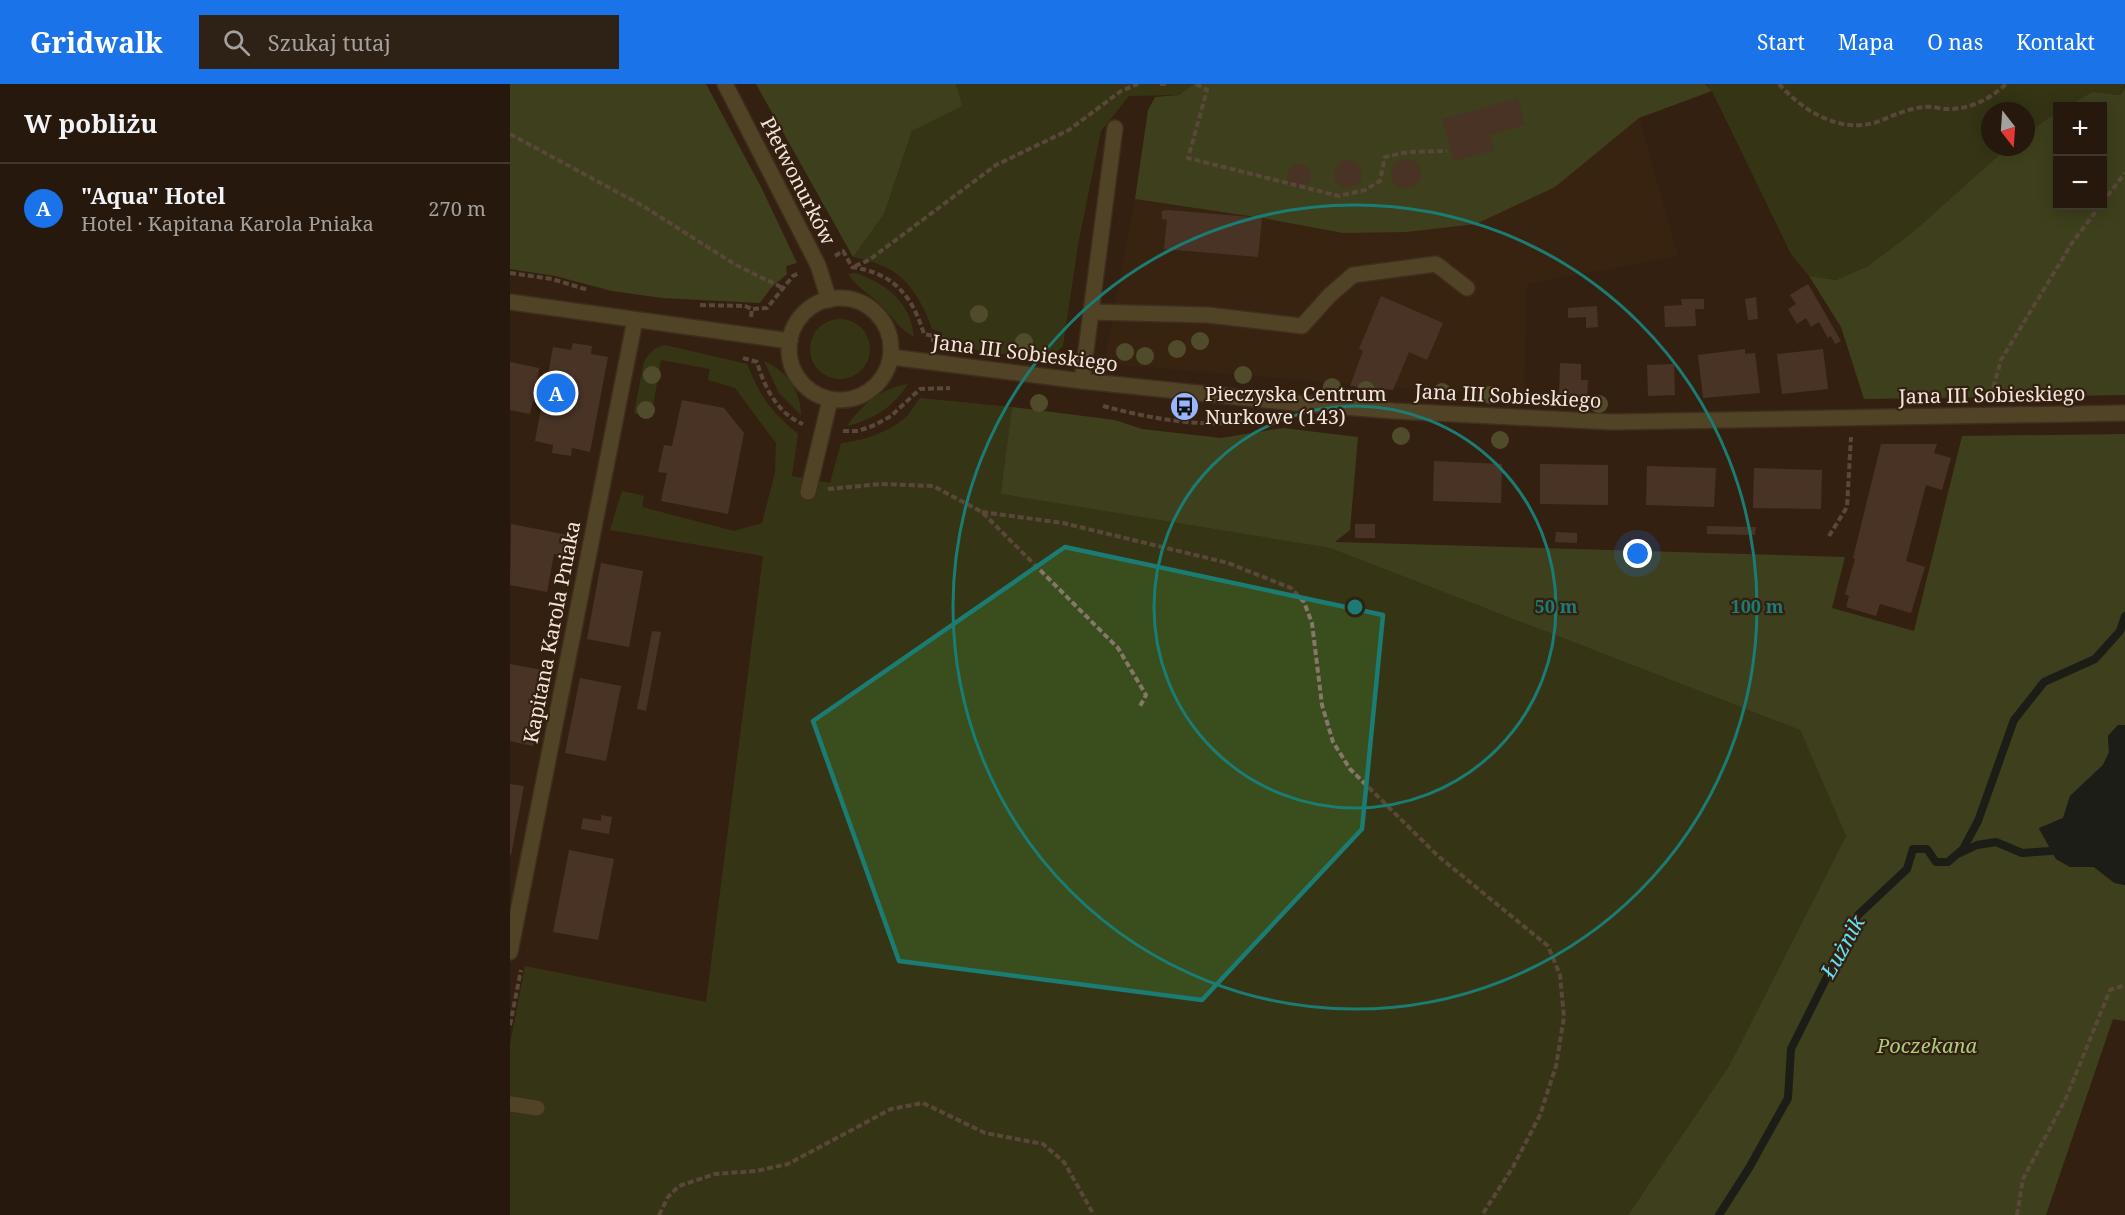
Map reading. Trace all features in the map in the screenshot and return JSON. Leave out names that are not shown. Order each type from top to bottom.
[{"type":"street","name":"Płetwonurków","points":[[725,84],[818,265],[829,300]]},
{"type":"street","points":[[1082,381],[1115,128]]},
{"type":"street","points":[[1091,312],[1208,315],[1302,326],[1330,295],[1353,275],[1436,264],[1467,288]]},
{"type":"street","points":[[846,298],[862,303],[875,312],[885,324],[891,340],[891,357],[884,376],[870,391],[850,399],[830,400],[812,392],[798,378],[790,360],[790,341],[797,322],[811,308],[829,300],[846,298]]},
{"type":"street","points":[[510,302],[790,341]]},
{"type":"street","name":"Kapitana Karola Pniaka","points":[[510,952],[635,320]]},
{"type":"street","name":"Jana III Sobieskiego","points":[[891,357],[1082,381],[1394,411],[1613,422],[2125,413]]},
{"type":"street","points":[[808,492],[830,400]]},
{"type":"street","points":[[510,1104],[537,1108]]},
{"type":"path","points":[[852,267],[869,260],[996,165],[1069,130],[1121,91],[1138,84]]},
{"type":"path","points":[[1160,84],[1168,84]]},
{"type":"path","points":[[1196,84],[1208,90],[1188,158],[1339,196],[1365,190],[1380,181],[1385,157],[1408,152],[1448,151]]},
{"type":"path","points":[[1779,84],[1814,114],[1855,127],[1875,123],[1909,109],[1927,106],[1947,109],[1964,108],[1984,101],[2007,84]]},
{"type":"path","points":[[510,134],[643,206],[736,265],[783,288],[793,276],[843,251],[852,267]]},
{"type":"path","points":[[2107,196],[2125,173]]},
{"type":"path","points":[[1988,417],[1991,394],[2001,360],[2072,243],[2097,210]]},
{"type":"path","points":[[746,358],[757,362],[767,389],[786,413],[798,422],[822,431],[858,431],[875,425],[891,416],[916,392],[926,387],[933,336],[924,334],[913,306],[903,291],[888,278],[870,270],[852,267]]},
{"type":"path","points":[[510,273],[552,279],[592,290]]},
{"type":"path","points":[[693,305],[745,306],[752,309]]},
{"type":"path","points":[[1829,536],[1847,507],[1852,418]]},
{"type":"path","points":[[808,492],[854,485],[933,486],[982,512],[1118,648],[1146,695],[1139,708]]},
{"type":"path","points":[[982,512],[1063,523],[1228,563],[1291,588],[1304,602],[1312,623],[1322,705],[1334,742],[1350,769],[1438,856],[1548,946],[1560,975],[1564,1017],[1556,1066],[1547,1095],[1540,1115],[1513,1167],[1482,1215]]},
{"type":"path","points":[[2017,1215],[2023,1179],[2066,1098],[2110,990],[2125,985]]},
{"type":"path","points":[[659,1215],[668,1197],[679,1186],[715,1174],[756,1171],[788,1164],[891,1109],[923,1103],[985,1133],[1043,1144],[1064,1162],[1094,1215]]},
{"type":"highlighted area","points":[[1065,547],[1383,615],[1362,829],[1202,1000],[899,961],[813,721]]},
{"type":"shaded area","points":[[1639,117],[1678,256],[1527,284],[1524,398],[1104,364],[1135,199],[1343,233],[1607,143]]},
{"type":"green space","points":[[510,84],[706,84],[761,187],[797,263],[786,266],[787,274],[771,288],[760,303],[662,298],[612,291],[555,276],[510,269]]},
{"type":"green space","points":[[756,84],[956,84],[962,106],[912,131],[884,214],[853,257]]},
{"type":"green space","points":[[956,84],[1194,84],[1179,95],[1129,96],[1101,131],[1078,245],[1063,346],[1049,359],[985,352],[940,340],[943,333],[932,329],[919,300],[898,275],[874,262],[853,257],[884,214],[912,131],[961,106]]},
{"type":"green space","points":[[1194,84],[1705,84],[1712,91],[1639,118],[1555,187],[1476,224],[1406,232],[1343,233],[1135,199],[1148,110],[1155,97],[1179,95]]},
{"type":"green space","points":[[1706,84],[2125,84],[2120,95],[2092,92],[2075,102],[2053,102],[2053,115],[2035,128],[2035,102],[1981,102],[1981,156],[1998,156],[1913,232],[1868,266],[1836,280],[1809,276],[1791,254],[1712,91]]},
{"type":"green space","points":[[2125,87],[2125,395],[1864,399],[1841,327],[1809,276],[1836,280],[1868,266],[1913,232],[1998,156],[2035,156],[2035,128],[2053,115],[2053,210],[2107,210],[2107,102],[2075,102],[2092,92],[2120,95]]},
{"type":"green space","points":[[856,273],[867,277],[895,296],[908,314],[914,337],[900,327],[883,307],[848,274]]},
{"type":"green space","points":[[840,319],[857,324],[865,332],[870,349],[865,366],[857,374],[840,379],[823,374],[815,366],[810,349],[815,332],[823,324]]},
{"type":"green space","points":[[665,345],[747,364],[767,403],[798,434],[792,476],[830,483],[841,443],[884,432],[905,418],[920,398],[1012,407],[1002,494],[1330,548],[1800,730],[1846,836],[1729,1066],[1628,1215],[510,1215],[510,1045],[525,966],[706,1002],[763,556],[610,530],[622,491],[644,496],[642,507],[734,531],[762,523],[775,473],[776,443],[735,388],[708,380],[710,369],[661,360],[651,417],[634,413],[644,362],[652,351]]},
{"type":"green space","points":[[764,361],[779,370],[791,382],[798,397],[801,415],[779,393]]},
{"type":"green space","points":[[908,384],[896,400],[882,411],[866,420],[847,426],[873,399],[889,389]]},
{"type":"green space","name":"Poczekana","points":[[1012,407],[1115,420],[1142,429],[1221,438],[1283,428],[1358,437],[1350,530],[1335,542],[1845,557],[1832,608],[1914,631],[1962,436],[2125,434],[2125,725],[2118,725],[2108,736],[2109,753],[2103,765],[2070,796],[2063,818],[2039,829],[2056,859],[2070,867],[2094,867],[2114,883],[2125,885],[2125,1021],[2113,1019],[2046,1215],[1628,1215],[1729,1066],[1846,836],[1800,730],[1330,548],[1001,494]]},
{"type":"water","points":[[2118,725],[2125,725],[2125,885],[2115,883],[2094,867],[2070,867],[2056,859],[2039,828],[2063,818],[2070,796],[2103,765],[2109,752],[2108,736]]},
{"type":"building","points":[[1518,98],[1525,125],[1490,135],[1494,150],[1454,161],[1442,119]]},
{"type":"building","points":[[1406,159],[1417,163],[1421,174],[1417,185],[1406,189],[1395,185],[1391,174],[1395,163]]},
{"type":"building","points":[[1348,160],[1358,164],[1362,174],[1358,184],[1348,188],[1338,184],[1334,174],[1338,164]]},
{"type":"building","points":[[1294,164],[1304,164],[1311,171],[1311,181],[1304,188],[1294,188],[1287,181],[1287,171]]},
{"type":"building","points":[[1162,211],[1262,218],[1258,257],[1164,249],[1167,220],[1162,219]]},
{"type":"building","points":[[1808,284],[1841,341],[1835,344],[1831,336],[1828,338],[1819,322],[1811,327],[1806,318],[1797,324],[1788,309],[1796,304],[1790,295]]},
{"type":"building","points":[[1381,296],[1443,323],[1427,360],[1409,352],[1393,390],[1350,386],[1363,351],[1359,349]]},
{"type":"building","points":[[1756,297],[1758,319],[1748,320],[1745,299]]},
{"type":"building","points":[[1681,299],[1704,299],[1704,309],[1695,309],[1696,326],[1665,327],[1664,306],[1682,305]]},
{"type":"building","points":[[1597,306],[1598,327],[1586,328],[1586,317],[1568,318],[1568,308]]},
{"type":"building","points":[[573,343],[592,346],[591,354],[608,357],[590,452],[572,448],[571,456],[552,453],[553,445],[535,441],[542,403],[533,401],[530,414],[510,410],[510,362],[539,368],[537,383],[546,385],[553,347],[571,350]]},
{"type":"building","points":[[1745,349],[1745,354],[1755,353],[1760,393],[1703,398],[1698,355]]},
{"type":"building","points":[[1823,349],[1828,389],[1782,394],[1777,354]]},
{"type":"building","points":[[1560,363],[1581,364],[1581,380],[1588,380],[1587,398],[1559,397]]},
{"type":"building","points":[[1674,364],[1675,395],[1648,396],[1647,365]]},
{"type":"building","points":[[682,400],[724,408],[744,433],[728,514],[661,501],[667,473],[658,472],[664,445],[672,446]]},
{"type":"building","points":[[1881,444],[1937,444],[1934,453],[1951,458],[1942,490],[1926,485],[1906,561],[1925,567],[1911,613],[1880,604],[1876,616],[1846,607],[1849,596],[1845,594]]},
{"type":"building","points":[[1434,461],[1502,464],[1501,503],[1433,501]]},
{"type":"building","points":[[1540,464],[1608,465],[1608,505],[1540,504]]},
{"type":"building","points":[[1647,466],[1716,468],[1714,507],[1646,505]]},
{"type":"building","points":[[1754,468],[1822,470],[1821,509],[1753,508]]},
{"type":"building","points":[[511,524],[573,536],[569,557],[554,554],[547,592],[510,585]]},
{"type":"building","points":[[1355,524],[1375,524],[1375,538],[1355,538]]},
{"type":"building","points":[[1707,526],[1756,527],[1755,535],[1707,534]]},
{"type":"building","points":[[1556,532],[1577,533],[1577,543],[1555,542]]},
{"type":"building","points":[[601,563],[643,571],[629,647],[587,639]]},
{"type":"building","points":[[652,631],[661,632],[646,711],[637,709]]},
{"type":"building","points":[[510,664],[547,671],[533,746],[510,741]]},
{"type":"building","points":[[580,678],[621,686],[606,761],[565,753]]},
{"type":"building","points":[[510,784],[524,786],[511,855],[510,855]]},
{"type":"building","points":[[601,815],[612,817],[609,834],[581,829],[583,818],[601,821]]},
{"type":"building","points":[[569,850],[614,859],[598,940],[553,932]]},
{"type":"waterway","name":"Łużnik","points":[[1719,1215],[1749,1168],[1788,1098],[1791,1049],[1858,915],[1907,869],[1913,849],[1927,849],[1936,862],[1948,862],[1963,849],[1978,821],[2014,720],[2044,682],[2095,659],[2120,631],[2125,616]]},
{"type":"waterway","points":[[1960,853],[1977,845],[1996,842],[2022,853],[2051,851]]},
{"type":"place","name":"\"Aqua\" Hotel","points":[[556,393]]},
{"type":"place","name":"Pieczyska Centrum Nurkowe (143)","points":[[1184,406]]}]
